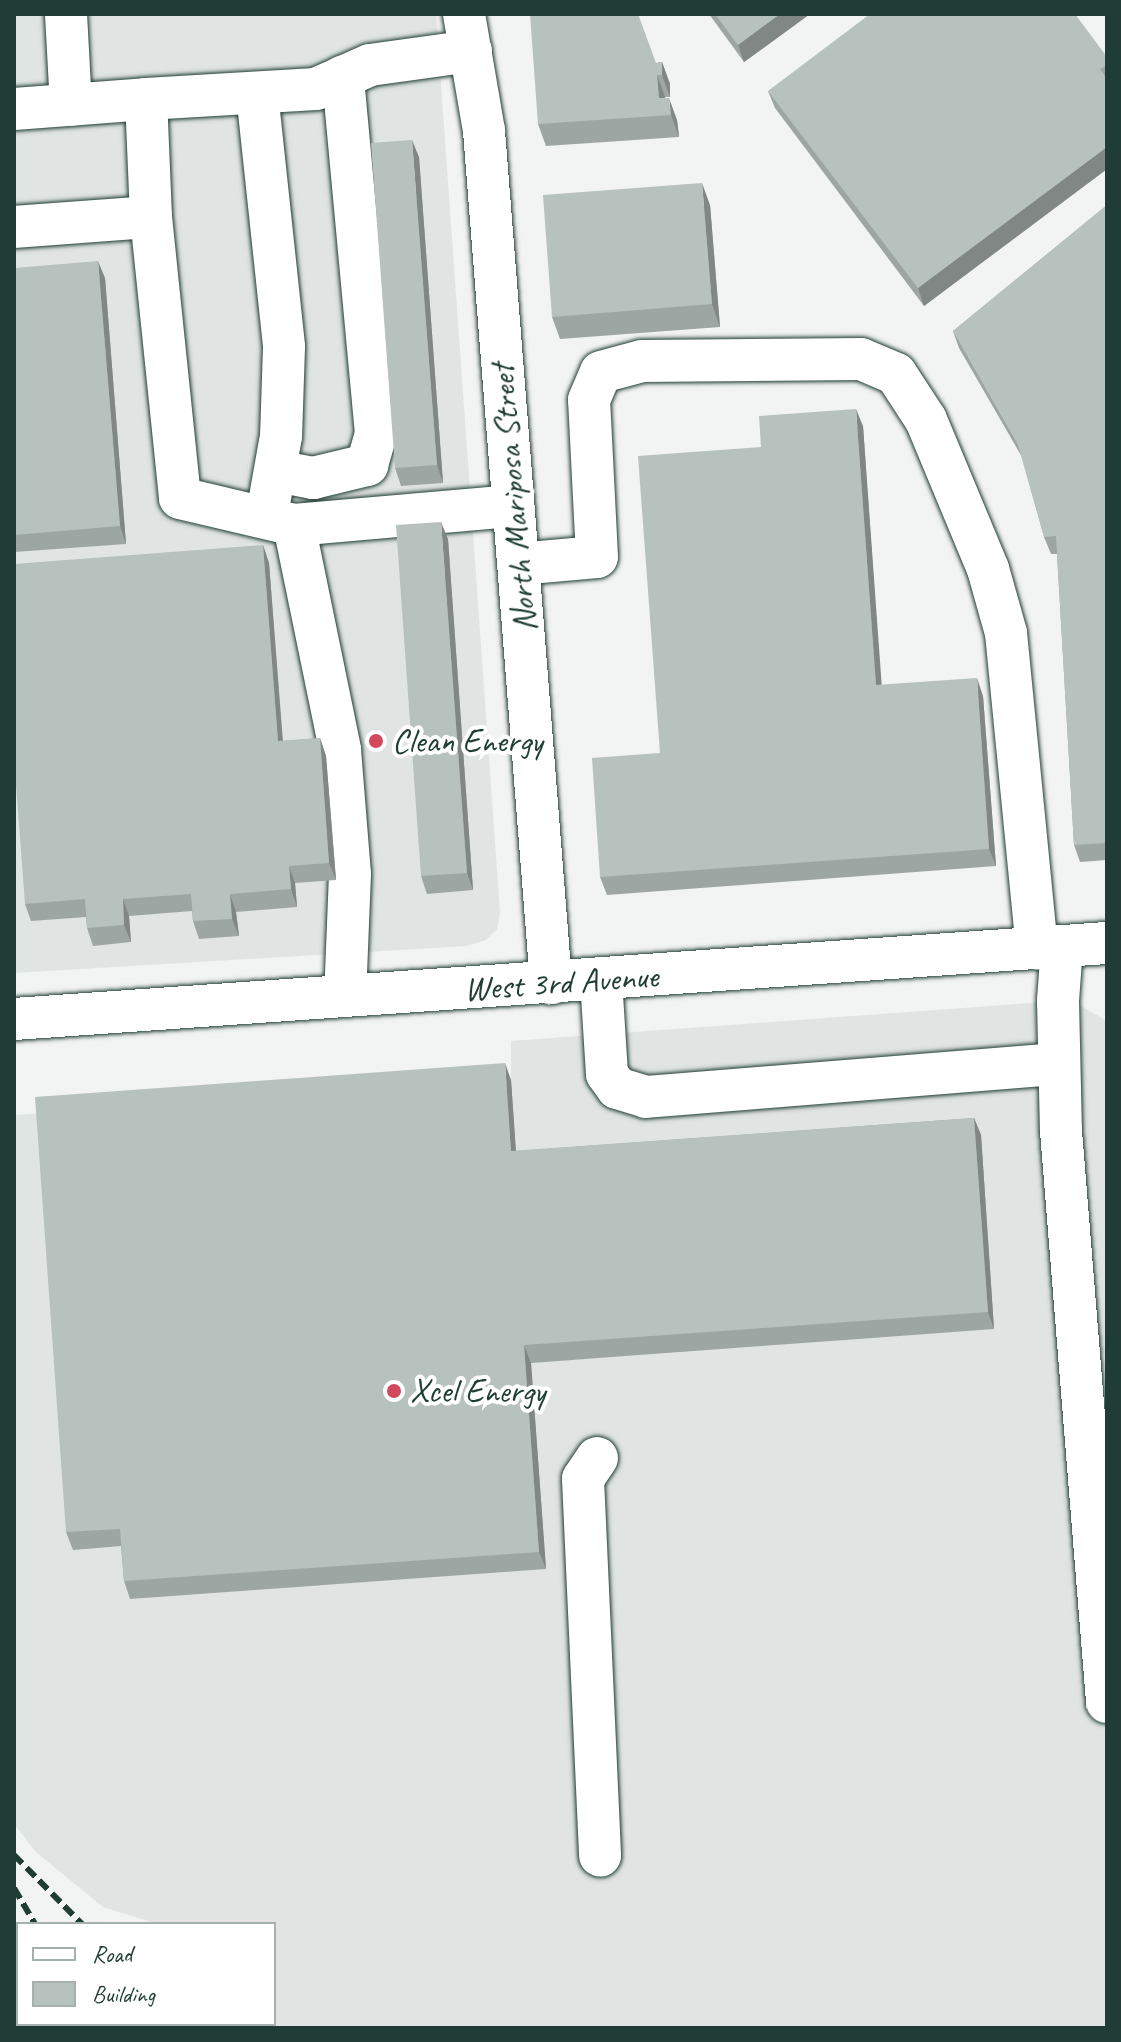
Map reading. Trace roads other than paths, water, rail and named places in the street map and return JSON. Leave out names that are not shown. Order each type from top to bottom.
[{"type":"street","points":[[66,14],[71,105]]},
{"type":"street","points":[[14,109],[316,89],[370,65],[468,32]]},
{"type":"street","name":"North Mariposa Street","points":[[468,32],[484,131],[551,983]]},
{"type":"street","points":[[277,471],[313,478],[367,465],[376,434],[343,77]]},
{"type":"street","points":[[257,93],[284,347],[277,471],[279,522],[340,750],[350,874],[345,996]]},
{"type":"street","points":[[146,99],[151,217],[180,498],[279,522],[513,506]]},
{"type":"street","points":[[14,227],[151,217]]},
{"type":"street","points":[[518,564],[597,557],[589,400],[601,372],[642,361],[861,359],[896,374],[926,420],[988,569],[1006,633],[1050,947],[1107,1702]]},
{"type":"street","name":"West 3rd Avenue","points":[[14,1019],[1107,943]]},
{"type":"street","points":[[601,979],[607,1074],[617,1088],[646,1097],[1059,1064]]},
{"type":"street","points":[[597,1458],[583,1479],[600,1856]]},
{"type":"tram line","points":[[14,1940],[16,1944]]},
{"type":"tram line","points":[[14,1983],[16,1986]]},
{"type":"railway","points":[[14,1855],[80,1922]]},
{"type":"railway","points":[[14,1888],[34,1922]]},
{"type":"place","name":"Clean Energy","points":[[376,741]]},
{"type":"place","name":"Xcel Energy","points":[[394,1391]]}]
